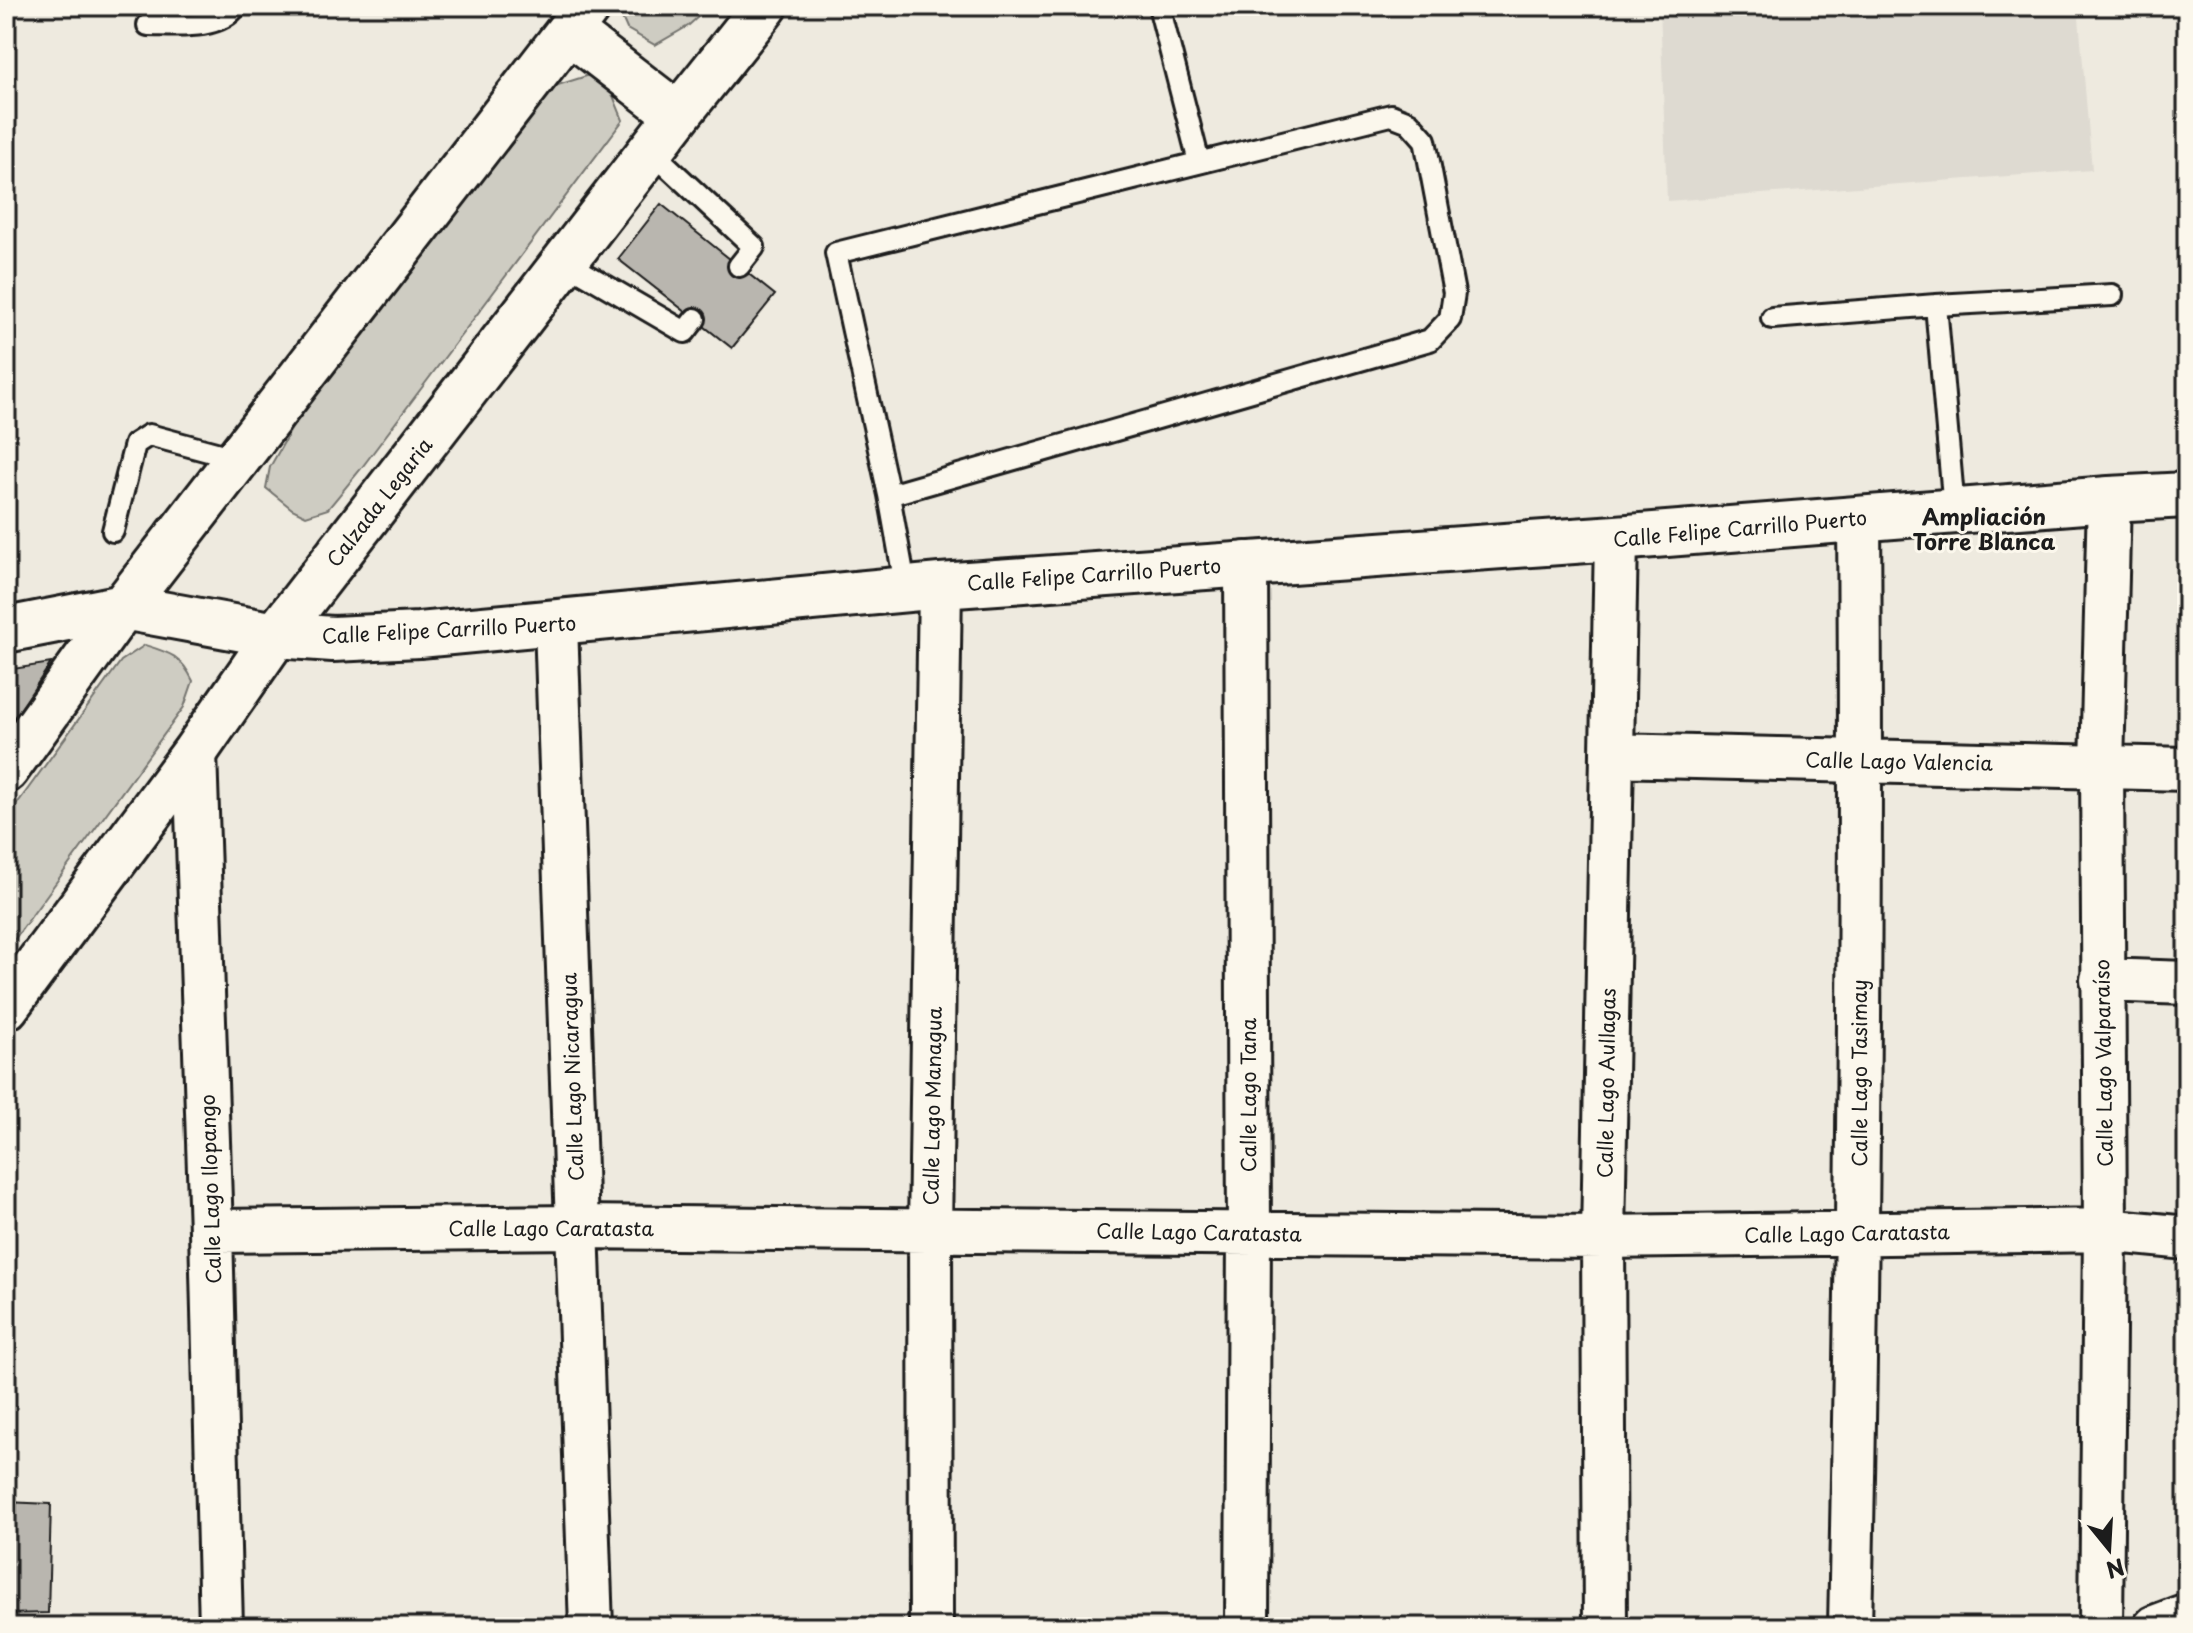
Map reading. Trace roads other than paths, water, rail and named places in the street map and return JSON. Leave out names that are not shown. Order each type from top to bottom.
[{"type":"main road","name":"Calzada Legaria","points":[[6,1007],[195,752],[276,635],[765,6]]},
{"type":"main road","points":[[6,770],[123,607],[579,19],[678,115]]},
{"type":"main road","name":"Calle Felipe Carrillo Puerto","points":[[6,630],[123,607],[276,635],[333,639],[419,635],[923,588],[2187,495]]},
{"type":"street","name":"Calle Lago Valparaíso","points":[[2101,1627],[2105,1230],[2102,766],[2109,499]]},
{"type":"street","name":"Calle Lago Tasimay","points":[[1850,1627],[1859,1233],[1859,518]]},
{"type":"street","name":"Calle Lago Aullagas","points":[[1605,1627],[1603,1237],[1616,538]]},
{"type":"street","name":"Calle Lago Tana","points":[[1246,563],[1247,1627]]},
{"type":"street","name":"Calle Lago Managua","points":[[923,588],[931,1627]]},
{"type":"street","name":"Calle Lago Nicaragua","points":[[556,624],[591,1627]]},
{"type":"street","name":"Calle Lago Ilopango","points":[[195,752],[221,1627]]},
{"type":"street","name":"Calle Lago Valencia","points":[[1612,755],[2187,769]]},
{"type":"street","points":[[2102,980],[2187,983]]},
{"type":"street","name":"Calle Lago Caratasta","points":[[211,1231],[577,1227],[1603,1237],[2105,1230],[2187,1238]]},
{"type":"street","points":[[2155,1627],[2187,1615]]},
{"type":"lane","points":[[148,25],[200,24],[219,20],[236,6]]},
{"type":"lane","points":[[1159,6],[1199,162]]},
{"type":"lane","points":[[889,495],[1430,340],[1450,319],[1454,293],[1425,140],[1409,122],[1391,115],[836,253],[889,495],[923,588]]},
{"type":"lane","points":[[651,151],[754,247],[739,266]]},
{"type":"lane","points":[[565,262],[685,332],[695,319]]},
{"type":"lane","points":[[1772,318],[2112,295]]},
{"type":"lane","points":[[1936,305],[1954,510]]},
{"type":"lane","points":[[113,531],[135,444],[149,435],[238,459]]},
{"type":"district","name":"Ampliación Torre Blanca","points":[[1984,528]]}]
